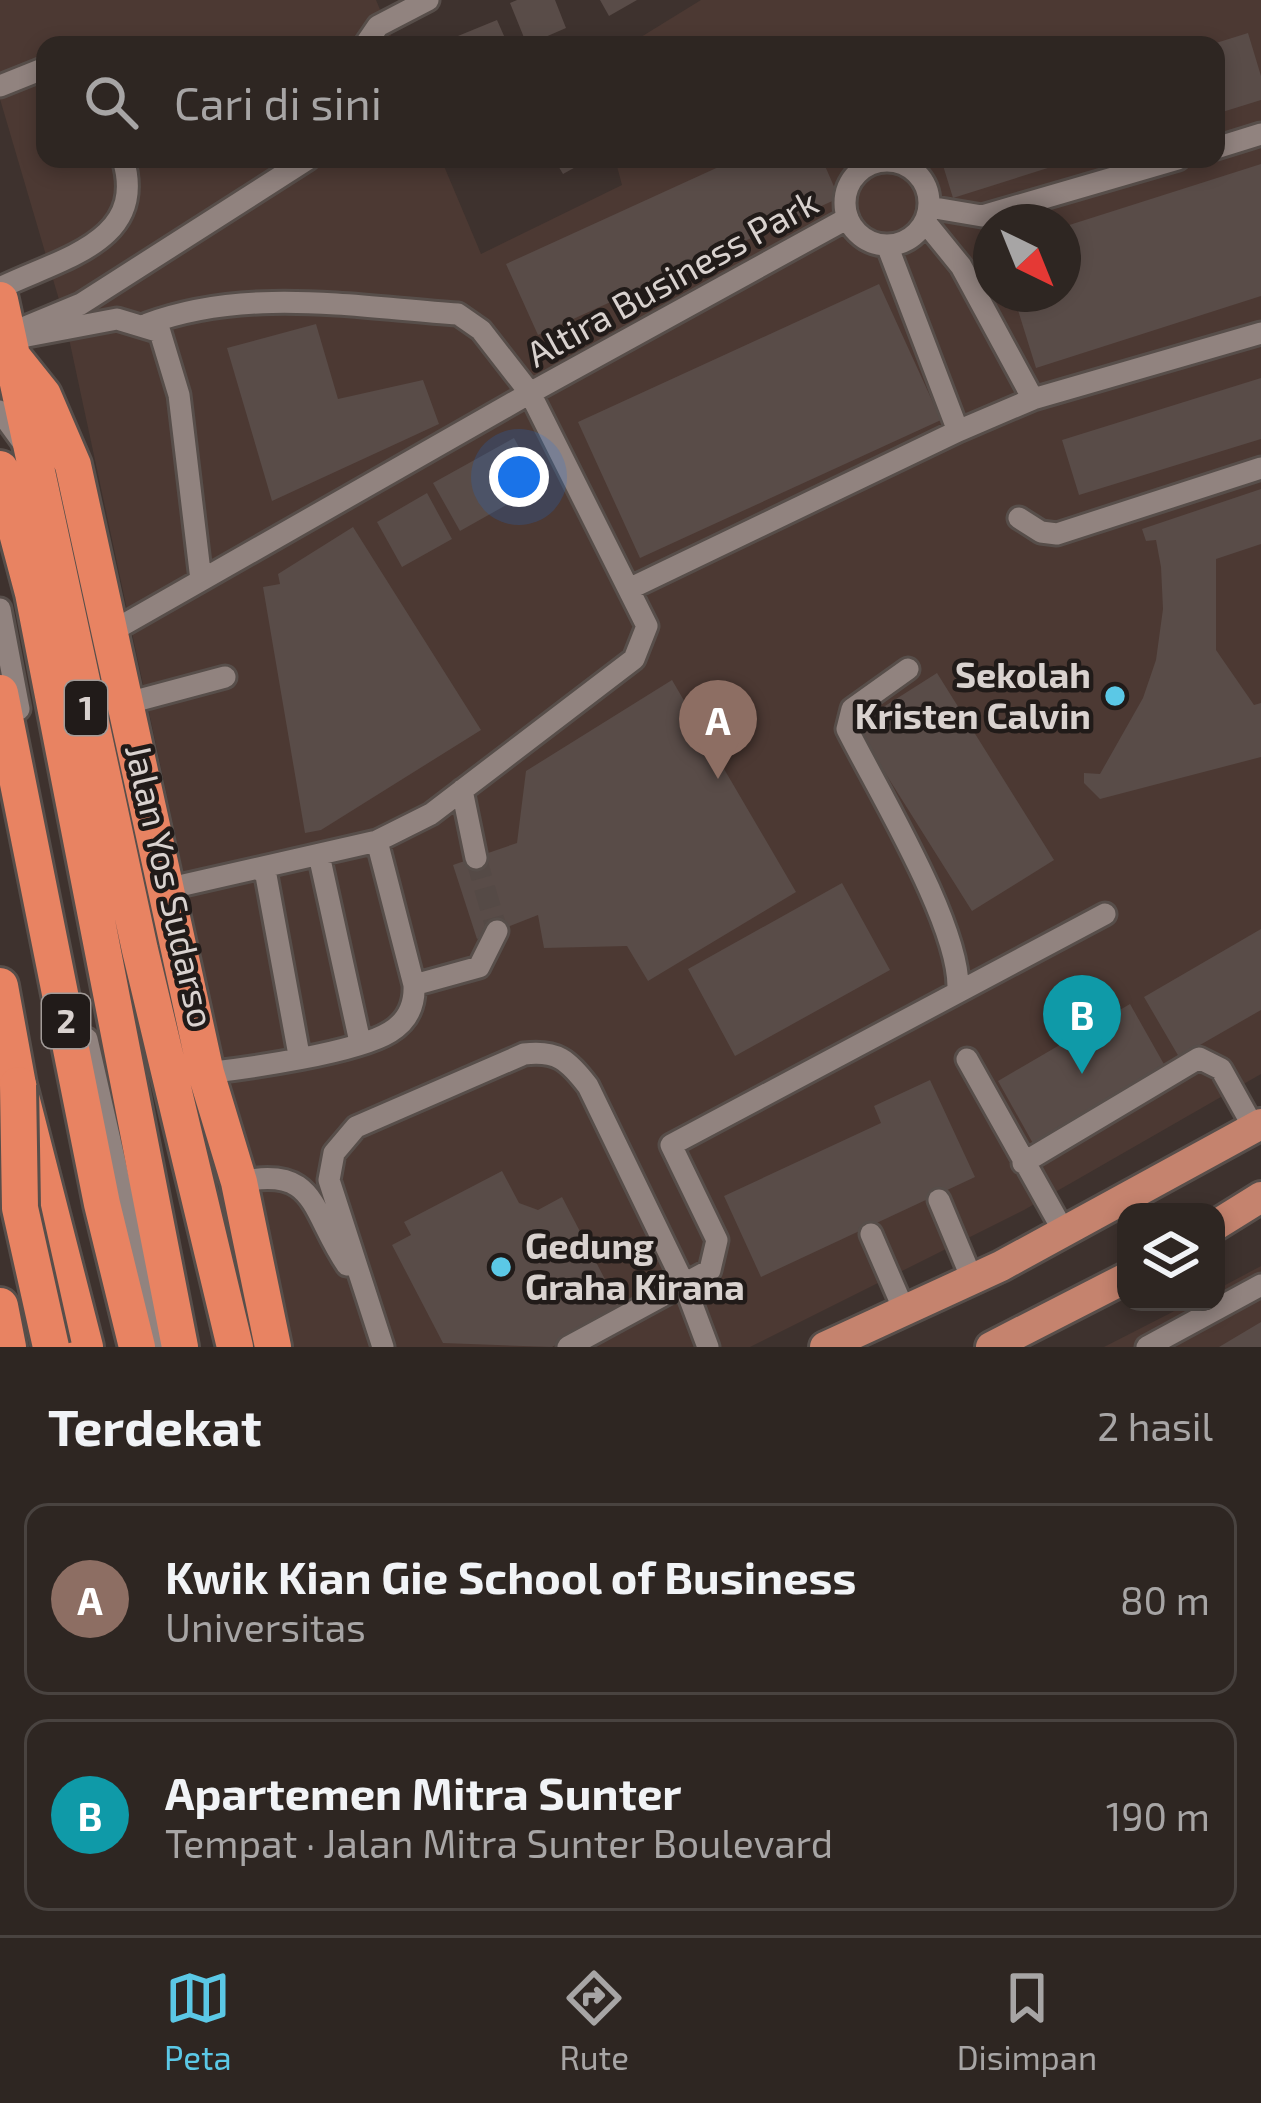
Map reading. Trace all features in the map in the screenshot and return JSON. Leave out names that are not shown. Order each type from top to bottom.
[{"type":"highway","name":"Jalan Yos Sudarso","points":[[5,332],[20,461],[236,1347]]},
{"type":"highway","points":[[5,332],[43,395],[73,465],[206,1073],[239,1182],[273,1347]]},
{"type":"highway","points":[[20,461],[33,593],[180,1347]]},
{"type":"highway","name":"2","points":[[0,693],[102,1204],[137,1347]]},
{"type":"highway","name":"2","points":[[0,986],[9,1090],[85,1347]]},
{"type":"highway","points":[[9,1090],[20,1208],[52,1347]]},
{"type":"highway","points":[[0,1306],[8,1347]]},
{"type":"main road","points":[[825,1347],[1064,1232],[1257,1126]]},
{"type":"main road","points":[[1225,1219],[1261,1197]]},
{"type":"main road","points":[[992,1347],[1117,1283]]},
{"type":"street","points":[[372,36],[379,26],[428,0]]},
{"type":"street","points":[[0,86],[36,72]]},
{"type":"street","points":[[1225,145],[1261,134]]},
{"type":"street","points":[[0,288],[107,235],[124,216],[132,189],[126,168]]},
{"type":"street","points":[[5,332],[81,304],[294,168]]},
{"type":"street","points":[[867,168],[852,181],[845,199],[848,218],[860,235],[886,245],[906,240],[927,215]]},
{"type":"street","points":[[908,168],[921,177],[927,215],[961,266],[1033,399]]},
{"type":"street","points":[[927,215],[1001,212],[1148,168]]},
{"type":"street","name":"Altira Business Park","points":[[166,889],[376,841],[430,814],[634,658],[647,626],[530,393],[848,218]]},
{"type":"street","points":[[886,245],[958,430]]},
{"type":"street","points":[[109,633],[530,393],[482,330],[458,314],[291,301],[199,306],[147,324]]},
{"type":"street","points":[[5,332],[117,319],[147,324],[160,332],[179,395],[201,580]]},
{"type":"street","points":[[631,588],[958,430],[1033,399],[1261,333]]},
{"type":"street","points":[[0,411],[20,461]]},
{"type":"street","points":[[1019,518],[1041,532],[1057,534],[1261,468]]},
{"type":"street","points":[[0,609],[59,921],[157,1347]]},
{"type":"street","points":[[908,669],[852,709],[847,729],[944,926],[958,964],[958,989]]},
{"type":"street","points":[[124,704],[225,677]]},
{"type":"street","points":[[462,790],[476,857]]},
{"type":"street","points":[[206,1073],[368,1040],[406,1018],[415,1003],[414,985],[376,841]]},
{"type":"street","points":[[319,855],[368,1040]]},
{"type":"street","points":[[265,870],[299,1055]]},
{"type":"street","points":[[568,1347],[710,1270],[717,1240],[671,1145],[1105,914]]},
{"type":"street","points":[[414,985],[479,967],[496,931]]},
{"type":"street","points":[[383,1347],[329,1180],[334,1153],[356,1127],[524,1054],[550,1051],[569,1061],[588,1086],[685,1286],[708,1347]]},
{"type":"street","points":[[1024,1163],[1199,1058],[1221,1069],[1257,1126]]},
{"type":"street","points":[[967,1059],[1064,1232]]},
{"type":"street","points":[[239,1182],[274,1174],[289,1178],[317,1212],[364,1290]]},
{"type":"street","points":[[939,1200],[972,1279]]},
{"type":"street","points":[[871,1234],[904,1310]]},
{"type":"street","points":[[1147,1347],[1192,1312],[1261,1285]]},
{"type":"shaded area","points":[[0,0],[376,0],[391,36],[36,36],[36,168],[445,168],[481,254],[622,185],[617,168],[1225,168],[1225,36],[643,36],[701,0],[1261,0],[1261,1074],[1024,1210],[750,1347],[285,1347],[65,320],[0,99]]},
{"type":"shaded area","points":[[1261,1266],[1261,1347],[1104,1347],[1174,1311],[1225,1311],[1225,1285]]},
{"type":"building","points":[[555,0],[566,28],[548,36],[523,36],[510,3]]},
{"type":"building","points":[[600,0],[637,0],[609,16]]},
{"type":"building","points":[[497,20],[504,36],[458,36]]},
{"type":"building","points":[[1248,33],[1261,76],[1261,100],[1225,111],[1225,40]]},
{"type":"building","points":[[1261,164],[1261,296],[1036,368],[1019,312],[1081,312],[1081,221]]},
{"type":"building","points":[[716,168],[826,168],[839,198],[538,335],[506,264]]},
{"type":"building","points":[[944,168],[1048,168],[953,198]]},
{"type":"building","points":[[879,284],[941,420],[640,558],[578,422]]},
{"type":"building","points":[[316,324],[338,399],[423,380],[439,424],[272,501],[227,348]]},
{"type":"building","points":[[1261,378],[1261,439],[1079,495],[1062,440]]},
{"type":"building","points":[[514,438],[540,486],[460,531],[433,483]]},
{"type":"building","points":[[1261,489],[1261,544],[1216,559],[1216,650],[1254,705],[1261,703],[1261,757],[1100,799],[1084,783],[1084,773],[1100,774],[1143,698],[1156,660],[1163,609],[1161,567],[1156,540],[1146,541],[1142,529]]},
{"type":"building","points":[[427,493],[452,539],[402,567],[377,522]]},
{"type":"building","points":[[353,527],[481,730],[321,830],[305,833],[263,587],[280,584],[278,574]]},
{"type":"building","points":[[937,673],[1054,860],[972,911],[855,725]]},
{"type":"building","points":[[672,680],[796,892],[648,981],[627,946],[544,948],[538,915],[477,939],[453,865],[517,843],[526,771]]},
{"type":"building","points":[[842,883],[890,970],[735,1056],[688,969]]},
{"type":"building","points":[[1261,929],[1261,1010],[1179,1057],[1144,997]]},
{"type":"building","points":[[1130,1004],[1165,1066],[1035,1147],[998,1081]]},
{"type":"building","points":[[930,1080],[975,1177],[761,1277],[724,1196],[881,1123],[874,1106]]},
{"type":"building","name":"Gedung Graha Kirana","points":[[502,1171],[519,1203],[538,1210],[562,1197],[621,1310],[552,1347],[443,1343],[392,1245],[411,1235],[404,1222]]},
{"type":"building","points":[[1261,1322],[1261,1347],[1219,1347]]},
{"type":"tunnel","points":[[476,858],[497,931]]},
{"type":"place","name":"Sekolah Kristen Calvin","points":[[1115,696]]},
{"type":"place","name":"Kwik Kian Gie School of Business","points":[[718,779]]},
{"type":"place","name":"Apartemen Mitra Sunter","points":[[1082,1074]]},
{"type":"place","name":"Gedung Graha Kirana","points":[[501,1267]]}]
